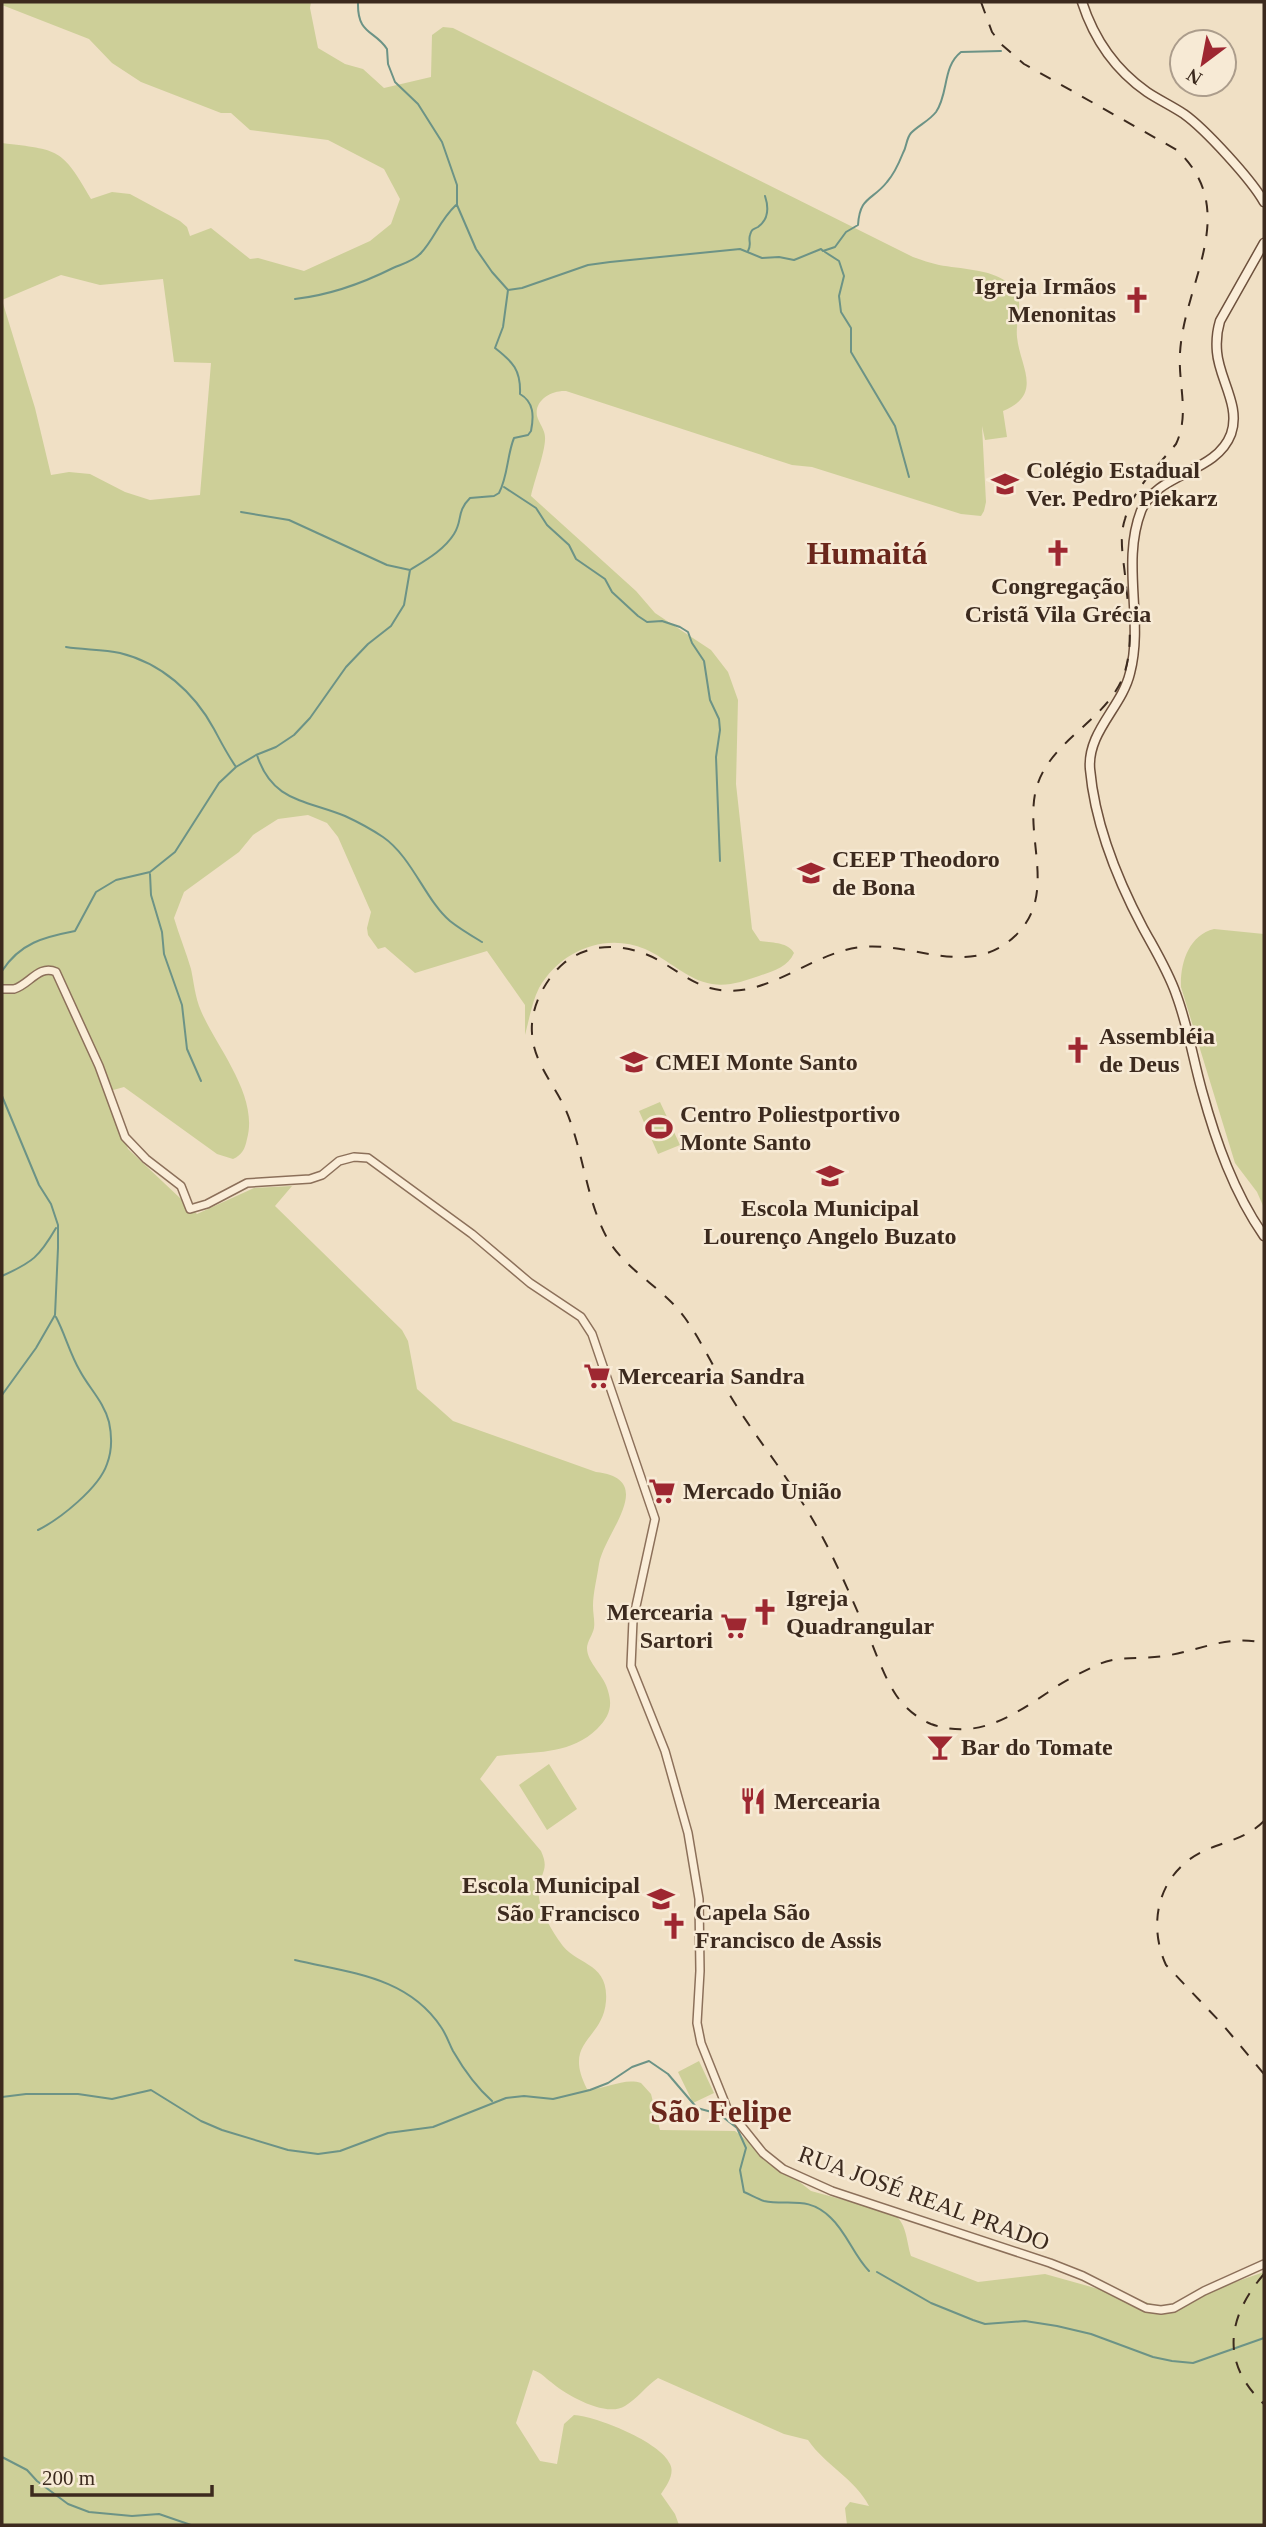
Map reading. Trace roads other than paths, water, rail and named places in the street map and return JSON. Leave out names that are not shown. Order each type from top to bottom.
[{"type":"main road","points":[[1082,2],[1094,35],[1124,74],[1197,124],[1264,202]]},
{"type":"main road","points":[[1264,243],[1220,321],[1216,334],[1217,354],[1232,406],[1234,421],[1231,435],[1213,458],[1154,492],[1143,507],[1136,525],[1132,555],[1135,626],[1130,674],[1091,751],[1090,768],[1105,844],[1123,888],[1175,991],[1226,1165],[1246,1210],[1264,1236]]},
{"type":"street","name":"RUA JOSÉ REAL PRADO","points":[[2,989],[15,989],[43,970],[56,972],[94,1053],[125,1137],[181,1186],[190,1209],[247,1183],[310,1179],[322,1175],[339,1161],[355,1157],[368,1158],[472,1234],[530,1283],[581,1317],[592,1334],[655,1519],[633,1619],[631,1667],[666,1751],[695,1869],[699,1947],[697,2023],[701,2043],[727,2108],[763,2153],[783,2169],[832,2191],[1050,2263],[1083,2276],[1146,2308],[1174,2308],[1264,2264]]},
{"type":"waterway","points":[[2,971],[9,961],[34,943],[75,931],[96,892],[116,880],[150,872],[175,852],[219,783],[236,767],[294,735],[310,718],[346,667],[368,644],[391,626],[404,605],[410,570],[450,540],[457,529],[461,512],[470,498],[494,496],[499,493],[514,438],[528,435],[531,431],[532,410],[528,401],[520,394],[517,373],[511,362],[495,348],[503,327],[508,290],[476,249],[457,205],[457,185],[442,142],[418,104],[395,82],[388,64],[387,49],[360,21],[358,2]]},
{"type":"waterway","points":[[508,290],[522,288],[588,265],[610,262],[740,249],[762,258],[794,260],[821,249],[823,251],[835,247],[846,232],[858,225],[864,204],[892,176],[911,133],[936,112],[955,58],[961,52],[1001,51]]},
{"type":"waterway","points":[[748,251],[751,231],[762,224],[766,217],[765,196]]},
{"type":"waterway","points":[[295,299],[346,288],[418,256],[456,205]]},
{"type":"waterway","points":[[825,252],[839,261],[844,276],[839,296],[841,312],[851,328],[851,352],[895,426],[909,477]]},
{"type":"waterway","points":[[504,487],[536,508],[547,525],[569,545],[576,559],[605,579],[612,592],[638,616],[647,622],[662,621],[688,632],[704,661],[710,700],[719,719],[716,757],[720,861]]},
{"type":"waterway","points":[[241,512],[289,520],[387,565],[410,570]]},
{"type":"waterway","points":[[66,647],[120,653],[149,664],[175,681],[197,703],[236,767]]},
{"type":"waterway","points":[[257,755],[263,770],[281,791],[345,816],[383,837],[411,867],[441,912],[482,942]]},
{"type":"waterway","points":[[150,874],[151,895],[162,932],[164,954],[182,1005],[187,1049],[201,1081]]},
{"type":"waterway","points":[[2,1096],[58,1225],[55,1315],[36,1348],[2,1395]]},
{"type":"waterway","points":[[2,1276],[34,1258],[56,1228]]},
{"type":"waterway","points":[[38,1530],[67,1511],[87,1493],[103,1473],[111,1449],[107,1415],[76,1364],[56,1317]]},
{"type":"waterway","points":[[295,1960],[376,1979],[411,1997],[427,2010],[441,2027],[466,2071],[492,2101]]},
{"type":"waterway","points":[[2,2097],[78,2094],[112,2099],[151,2090],[201,2121],[222,2130],[288,2150],[318,2154],[340,2151],[388,2133],[433,2127],[506,2098],[524,2096],[553,2099],[590,2090],[608,2083],[632,2067],[649,2061],[668,2074],[697,2108],[719,2114],[737,2128],[746,2148],[740,2170],[744,2192],[764,2201],[806,2204],[823,2211],[837,2224],[869,2271]]},
{"type":"waterway","points":[[877,2272],[931,2303],[985,2324],[1025,2321],[1057,2326],[1091,2334],[1153,2357],[1172,2361],[1193,2363],[1264,2338]]},
{"type":"waterway","points":[[2,2457],[27,2470],[68,2504],[89,2512],[132,2516],[159,2514],[191,2525]]},
{"type":"railway","points":[[981,2],[992,32],[1001,44],[1024,64],[1177,150],[1196,173],[1205,197],[1208,222],[1180,353],[1183,410],[1180,433],[1176,444],[1146,479],[1134,498],[1123,526],[1122,547],[1130,626],[1127,665],[1123,677],[1103,708],[1050,760],[1041,776],[1033,812],[1037,868],[1035,904],[1028,920],[1015,936],[998,949],[979,955],[941,956],[902,949],[862,947],[824,958],[768,983],[730,991],[703,986],[660,961],[636,951],[612,947],[587,951],[564,963],[545,986],[533,1014],[533,1043],[539,1062],[564,1106],[576,1138],[593,1205],[606,1236],[623,1259],[676,1307],[701,1343],[737,1406],[813,1520],[837,1566],[889,1683],[912,1712],[931,1724],[947,1728],[978,1728],[1006,1718],[1065,1681],[1105,1662],[1177,1654],[1226,1642],[1264,1643]]},
{"type":"railway","points":[[1264,1821],[1244,1835],[1190,1859],[1178,1870],[1161,1898],[1157,1931],[1166,1965],[1223,2025],[1264,2074]]},
{"type":"railway","points":[[1264,2274],[1242,2307],[1234,2340],[1240,2372],[1264,2404]]},
{"type":"place","name":"Igreja Irmãos Menonitas","points":[[1137,300]]},
{"type":"place","name":"Colégio Estadual Ver. Pedro Piekarz","points":[[1005,484]]},
{"type":"place","name":"Congregação Cristã Vila Grécia","points":[[1058,553]]},
{"type":"place","name":"CEEP Theodoro de Bona","points":[[811,873]]},
{"type":"place","name":"Assembléia de Deus","points":[[1078,1050]]},
{"type":"place","name":"CMEI Monte Santo","points":[[634,1062]]},
{"type":"place","name":"Centro Poliestportivo Monte Santo","points":[[659,1128]]},
{"type":"place","name":"Escola Municipal Lourenço Angelo Buzato","points":[[830,1176]]},
{"type":"place","name":"Mercearia Sandra","points":[[597,1376]]},
{"type":"place","name":"Mercado União","points":[[662,1491]]},
{"type":"place","name":"Igreja Quadrangular","points":[[765,1612]]},
{"type":"place","name":"Mercearia Sartori","points":[[734,1626]]},
{"type":"place","name":"Bar do Tomate","points":[[940,1747]]},
{"type":"place","name":"Mercearia","points":[[753,1801]]},
{"type":"place","name":"Escola Municipal São Francisco","points":[[661,1899]]},
{"type":"place","name":"Capela São Francisco de Assis","points":[[674,1926]]},
{"type":"district","name":"Humaitá","points":[[867,553]]},
{"type":"district","name":"São Felipe","points":[[721,2111]]}]
